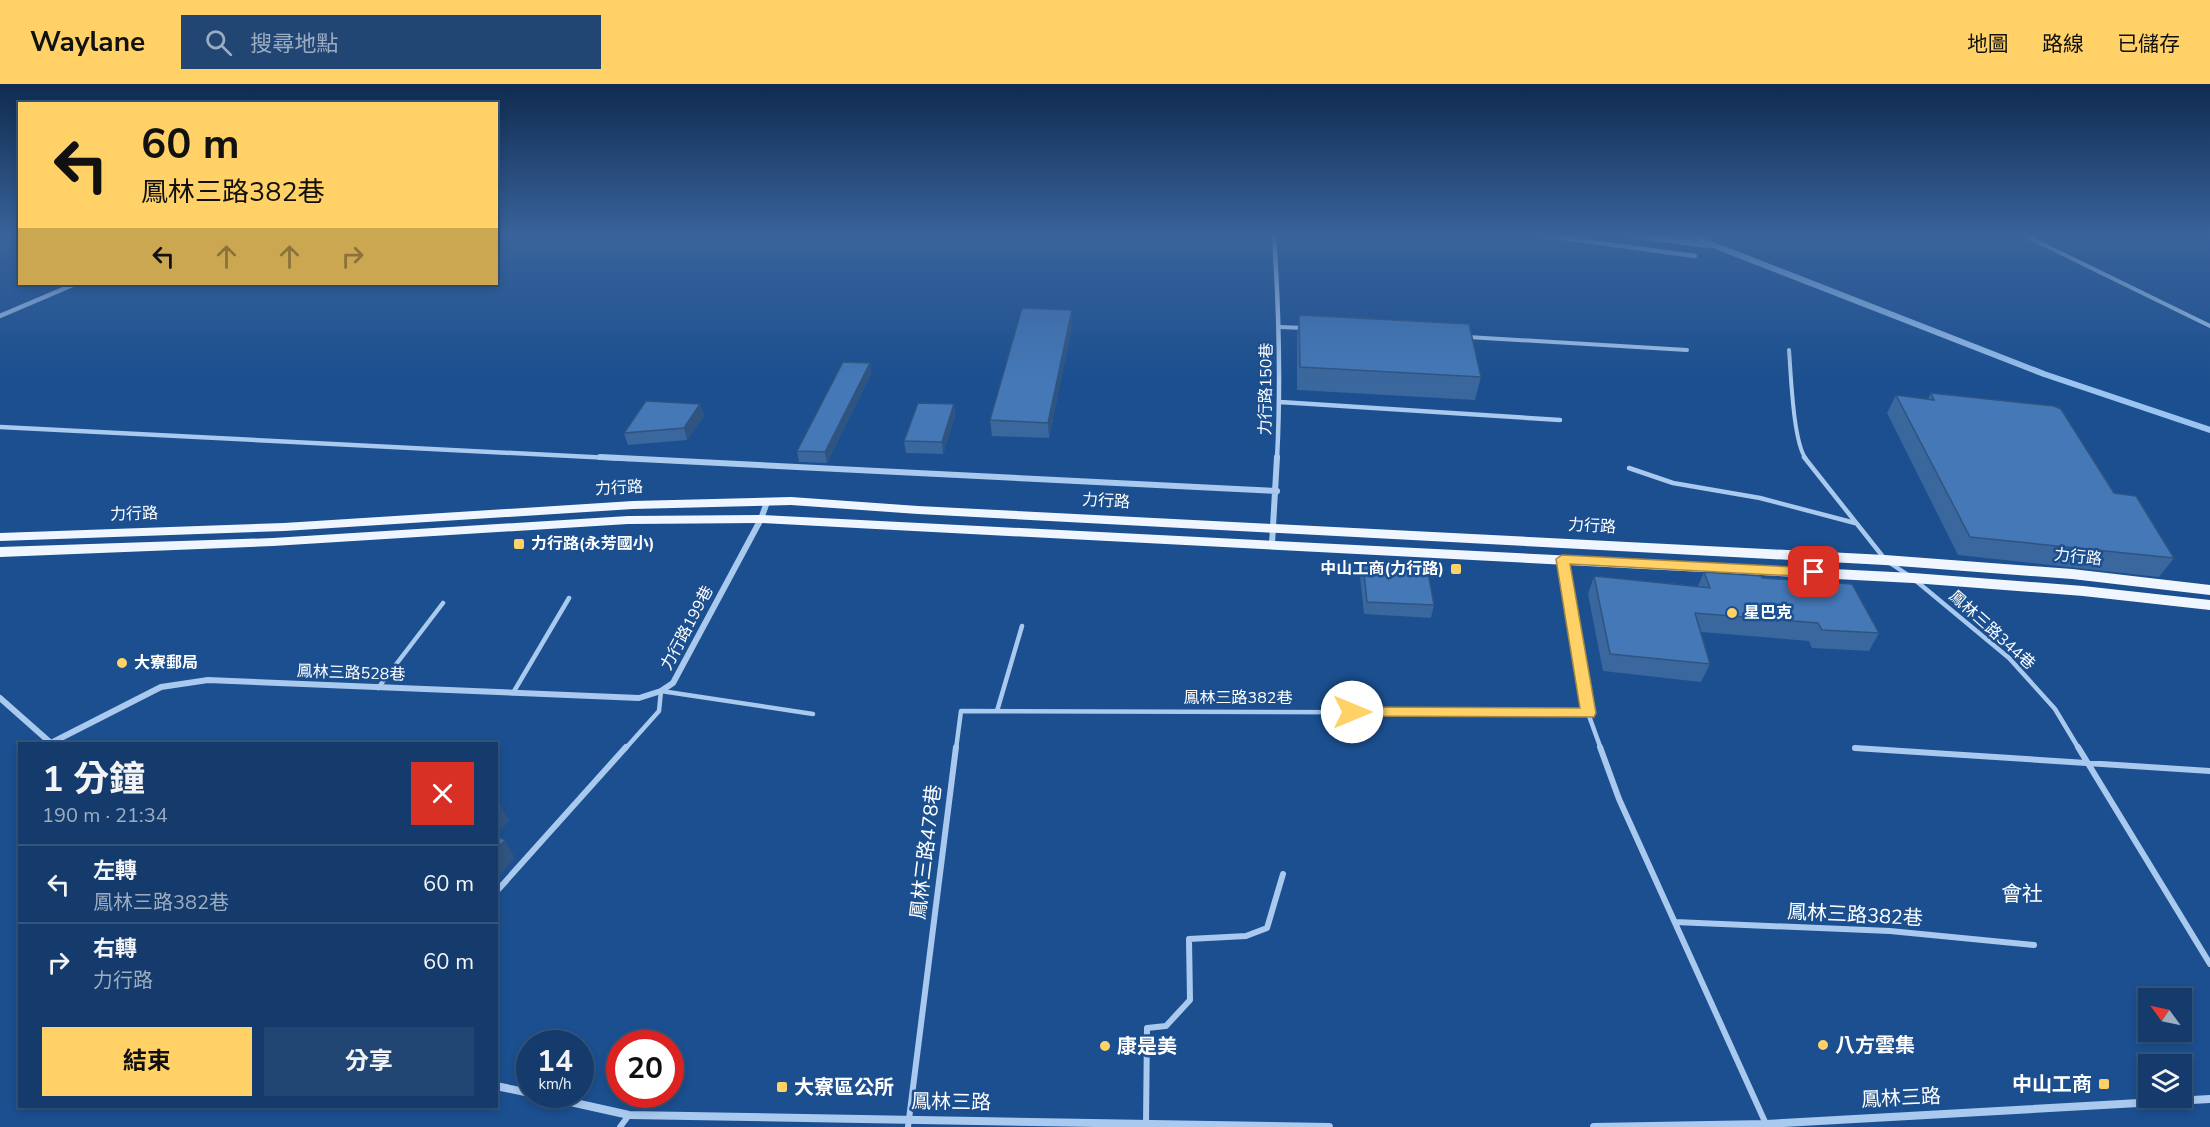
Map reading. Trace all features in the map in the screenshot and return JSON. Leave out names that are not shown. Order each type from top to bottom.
[{"type":"main road","name":"力行路","points":[[0,537],[284,527],[621,506],[791,501],[1885,560],[2072,574],[2210,590]]},
{"type":"main road","name":"力行路","points":[[0,552],[273,542],[628,520],[761,519],[1913,578],[2083,591],[2210,605]]},
{"type":"street","name":"力行路150巷","points":[[1272,544],[1277,491],[1280,402],[1277,284]]},
{"type":"street","points":[[0,316],[73,285]]},
{"type":"street","points":[[1280,402],[1560,420]]},
{"type":"street","points":[[0,427],[1277,491]]},
{"type":"street","name":"力行路199巷","points":[[661,691],[673,683],[761,519],[767,502]]},
{"type":"street","name":"鳳林三路528巷","points":[[54,742],[160,687],[180,682],[208,680],[639,698],[661,691]]},
{"type":"street","points":[[0,698],[51,742]]},
{"type":"street","points":[[498,1086],[516,1090]]},
{"type":"street","name":"鳳林三路","points":[[1594,1127],[1811,1124],[2210,1099]]},
{"type":"street","name":"鳳林三路","points":[[594,1107],[628,1115],[908,1123],[1329,1127]]},
{"type":"lane","points":[[2122,284],[2210,327]]},
{"type":"lane","points":[[1280,327],[1316,329]]},
{"type":"lane","points":[[1459,337],[1687,350]]},
{"type":"lane","name":"鳳林三路344巷","points":[[1789,350],[1797,432],[1802,454],[1885,560],[1913,578],[2009,658],[2055,709],[2210,964]]},
{"type":"lane","points":[[1629,468],[1679,486],[1761,498],[1855,523]]},
{"type":"lane","points":[[1562,559],[1588,713],[1619,800],[1766,1125]]},
{"type":"lane","points":[[513,693],[569,598]]},
{"type":"lane","points":[[378,688],[443,603]]},
{"type":"lane","points":[[997,711],[1022,626]]},
{"type":"lane","points":[[498,890],[659,711],[661,691]]},
{"type":"lane","name":"力行路199巷","points":[[661,691],[813,714]]},
{"type":"lane","name":"鳳林三路478巷","points":[[908,1123],[961,711],[997,711]]},
{"type":"lane","name":"鳳林三路382巷","points":[[997,711],[1588,713]]},
{"type":"lane","points":[[1855,748],[2210,771]]},
{"type":"lane","points":[[1146,1124],[1148,1028],[1166,1026],[1190,1000],[1189,939],[1246,936],[1267,928],[1284,874]]},
{"type":"lane","name":"鳳林三路382巷","points":[[1675,922],[1890,931],[2034,945]]},
{"type":"lane","points":[[620,1127],[628,1115]]},
{"type":"building","points":[[1022,308],[1072,310],[1048,423],[990,420]]},
{"type":"building","points":[[1299,315],[1469,324],[1481,377],[1300,367]]},
{"type":"building","points":[[843,362],[870,363],[825,452],[797,451]]},
{"type":"building","points":[[1931,393],[2054,406],[2061,409],[2114,493],[2136,496],[2174,558],[1970,537],[1896,395],[1934,400]]},
{"type":"building","points":[[646,401],[700,404],[684,428],[624,433]]},
{"type":"building","points":[[918,403],[954,404],[942,442],[904,441]]},
{"type":"building","points":[[1363,563],[1427,566],[1434,605],[1367,602]]},
{"type":"building","points":[[1704,572],[1852,584],[1879,633],[1822,630],[1818,623],[1695,613],[1710,664],[1610,654],[1594,576],[1710,588]]},
{"type":"building","points":[[498,837],[505,840],[498,847]]},
{"type":"waterway","points":[[1812,284],[2044,374],[2210,430]]},
{"type":"place","name":"力行路(永芳國小)","points":[[519,544]]},
{"type":"place","name":"中山工商(力行路)","points":[[1456,569]]},
{"type":"place","name":"星巴克","points":[[1732,613]]},
{"type":"place","name":"大寮郵局","points":[[122,663]]},
{"type":"place","name":"八方雲集","points":[[1823,1045]]},
{"type":"place","name":"康是美","points":[[1105,1046]]},
{"type":"place","name":"中山工商","points":[[2104,1084]]},
{"type":"place","name":"大寮區公所","points":[[782,1087]]},
{"type":"district","name":"會社","points":[[2022,894]]},
{"type":"route","points":[[1352,712],[1588,713],[1562,559],[1814,572]]}]
